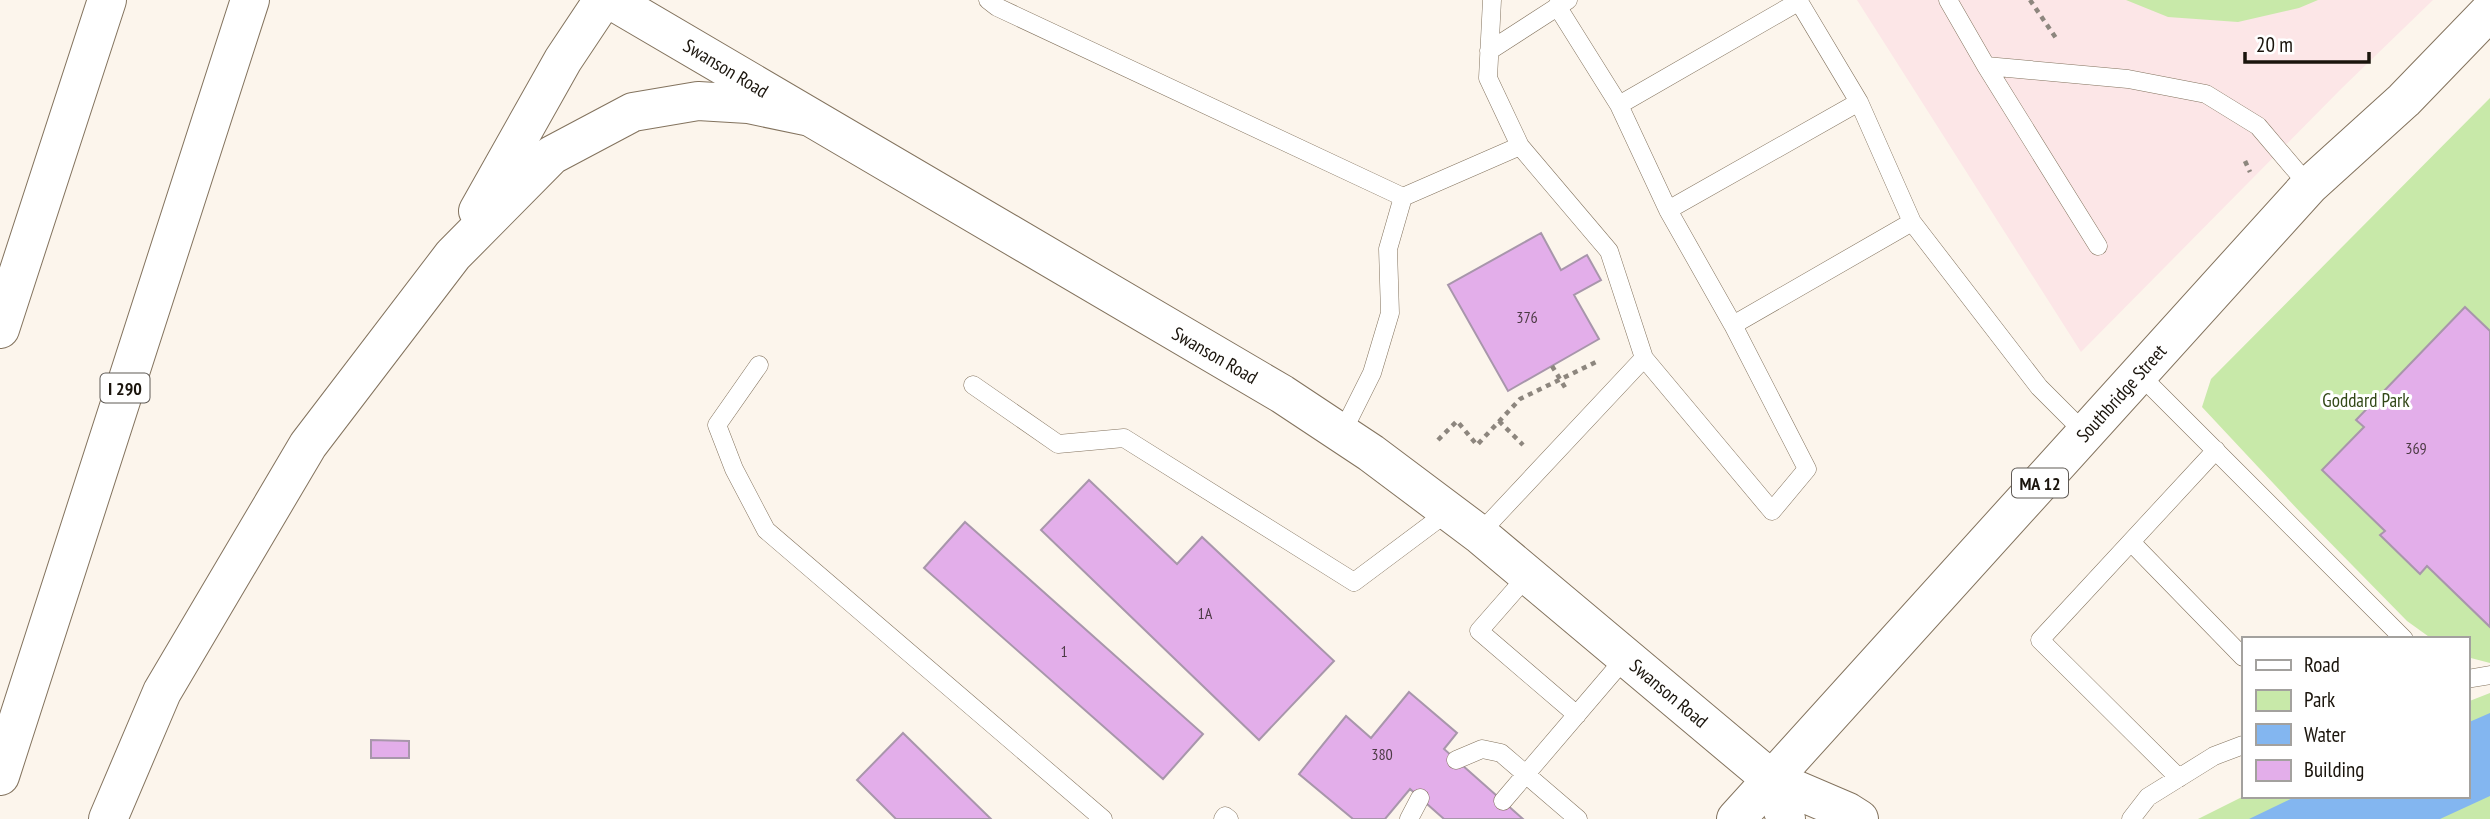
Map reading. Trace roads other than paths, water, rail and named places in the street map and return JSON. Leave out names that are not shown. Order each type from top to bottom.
[{"type":"main road","points":[[0,329],[107,0]]},
{"type":"main road","name":"I 290","points":[[0,776],[250,0]]},
{"type":"main road","points":[[453,255],[563,60],[603,0]]},
{"type":"main road","name":"Swanson Road","points":[[611,0],[1270,387],[1342,433],[1449,511],[1529,574],[1771,779]]},
{"type":"main road","name":"Southbridge Street","points":[[1736,819],[2309,186],[2404,100],[2490,11]]},
{"type":"main road","points":[[108,819],[162,692],[308,445],[453,255],[552,155],[632,112],[698,101],[748,104],[806,116]]},
{"type":"main road","points":[[1771,779],[1786,819]]},
{"type":"main road","points":[[1771,779],[1849,812],[1858,819]]},
{"type":"lane","points":[[988,0],[997,7],[1403,197],[1520,146]]},
{"type":"lane","points":[[1489,51],[1563,3],[1619,105],[1668,210],[1733,325],[1807,469],[1772,511],[1644,358],[1609,251],[1520,146],[1488,78],[1489,51],[1492,0]]},
{"type":"lane","points":[[1948,0],[2098,246]]},
{"type":"lane","points":[[1619,105],[1798,1],[1859,102],[1912,222],[2039,387],[2085,433]]},
{"type":"lane","points":[[1986,65],[2128,79],[2206,94],[2258,126],[2309,186]]},
{"type":"lane","points":[[1668,210],[1859,102]]},
{"type":"lane","points":[[1342,433],[1372,373],[1390,313],[1388,249],[1403,197]]},
{"type":"lane","points":[[1733,325],[1912,222]]},
{"type":"lane","points":[[1479,534],[1644,358]]},
{"type":"lane","points":[[759,366],[718,425],[734,469],[766,530],[1103,819]]},
{"type":"lane","points":[[2139,374],[2402,637]]},
{"type":"lane","points":[[973,385],[1058,444],[1124,438],[1354,582],[1449,511]]},
{"type":"lane","points":[[2179,778],[2040,640],[2216,450]]},
{"type":"lane","points":[[2131,542],[2242,656]]},
{"type":"lane","points":[[1529,574],[1479,631],[1577,715]]},
{"type":"lane","points":[[1503,801],[1626,657]]},
{"type":"lane","points":[[2469,679],[2490,675]]},
{"type":"lane","points":[[2131,819],[2148,797],[2214,756],[2242,745]]},
{"type":"lane","points":[[1456,760],[1482,749],[1501,753],[1573,817]]},
{"type":"lane","points":[[1409,819],[1420,798]]},
{"type":"lane","points":[[1223,819],[1225,816],[1229,819]]},
{"type":"water","points":[[2490,713],[2490,796],[2440,819],[2249,819],[2293,798],[2469,798],[2469,722]]},
{"type":"park label","name":"Goddard Park","points":[[2366,400]]}]
